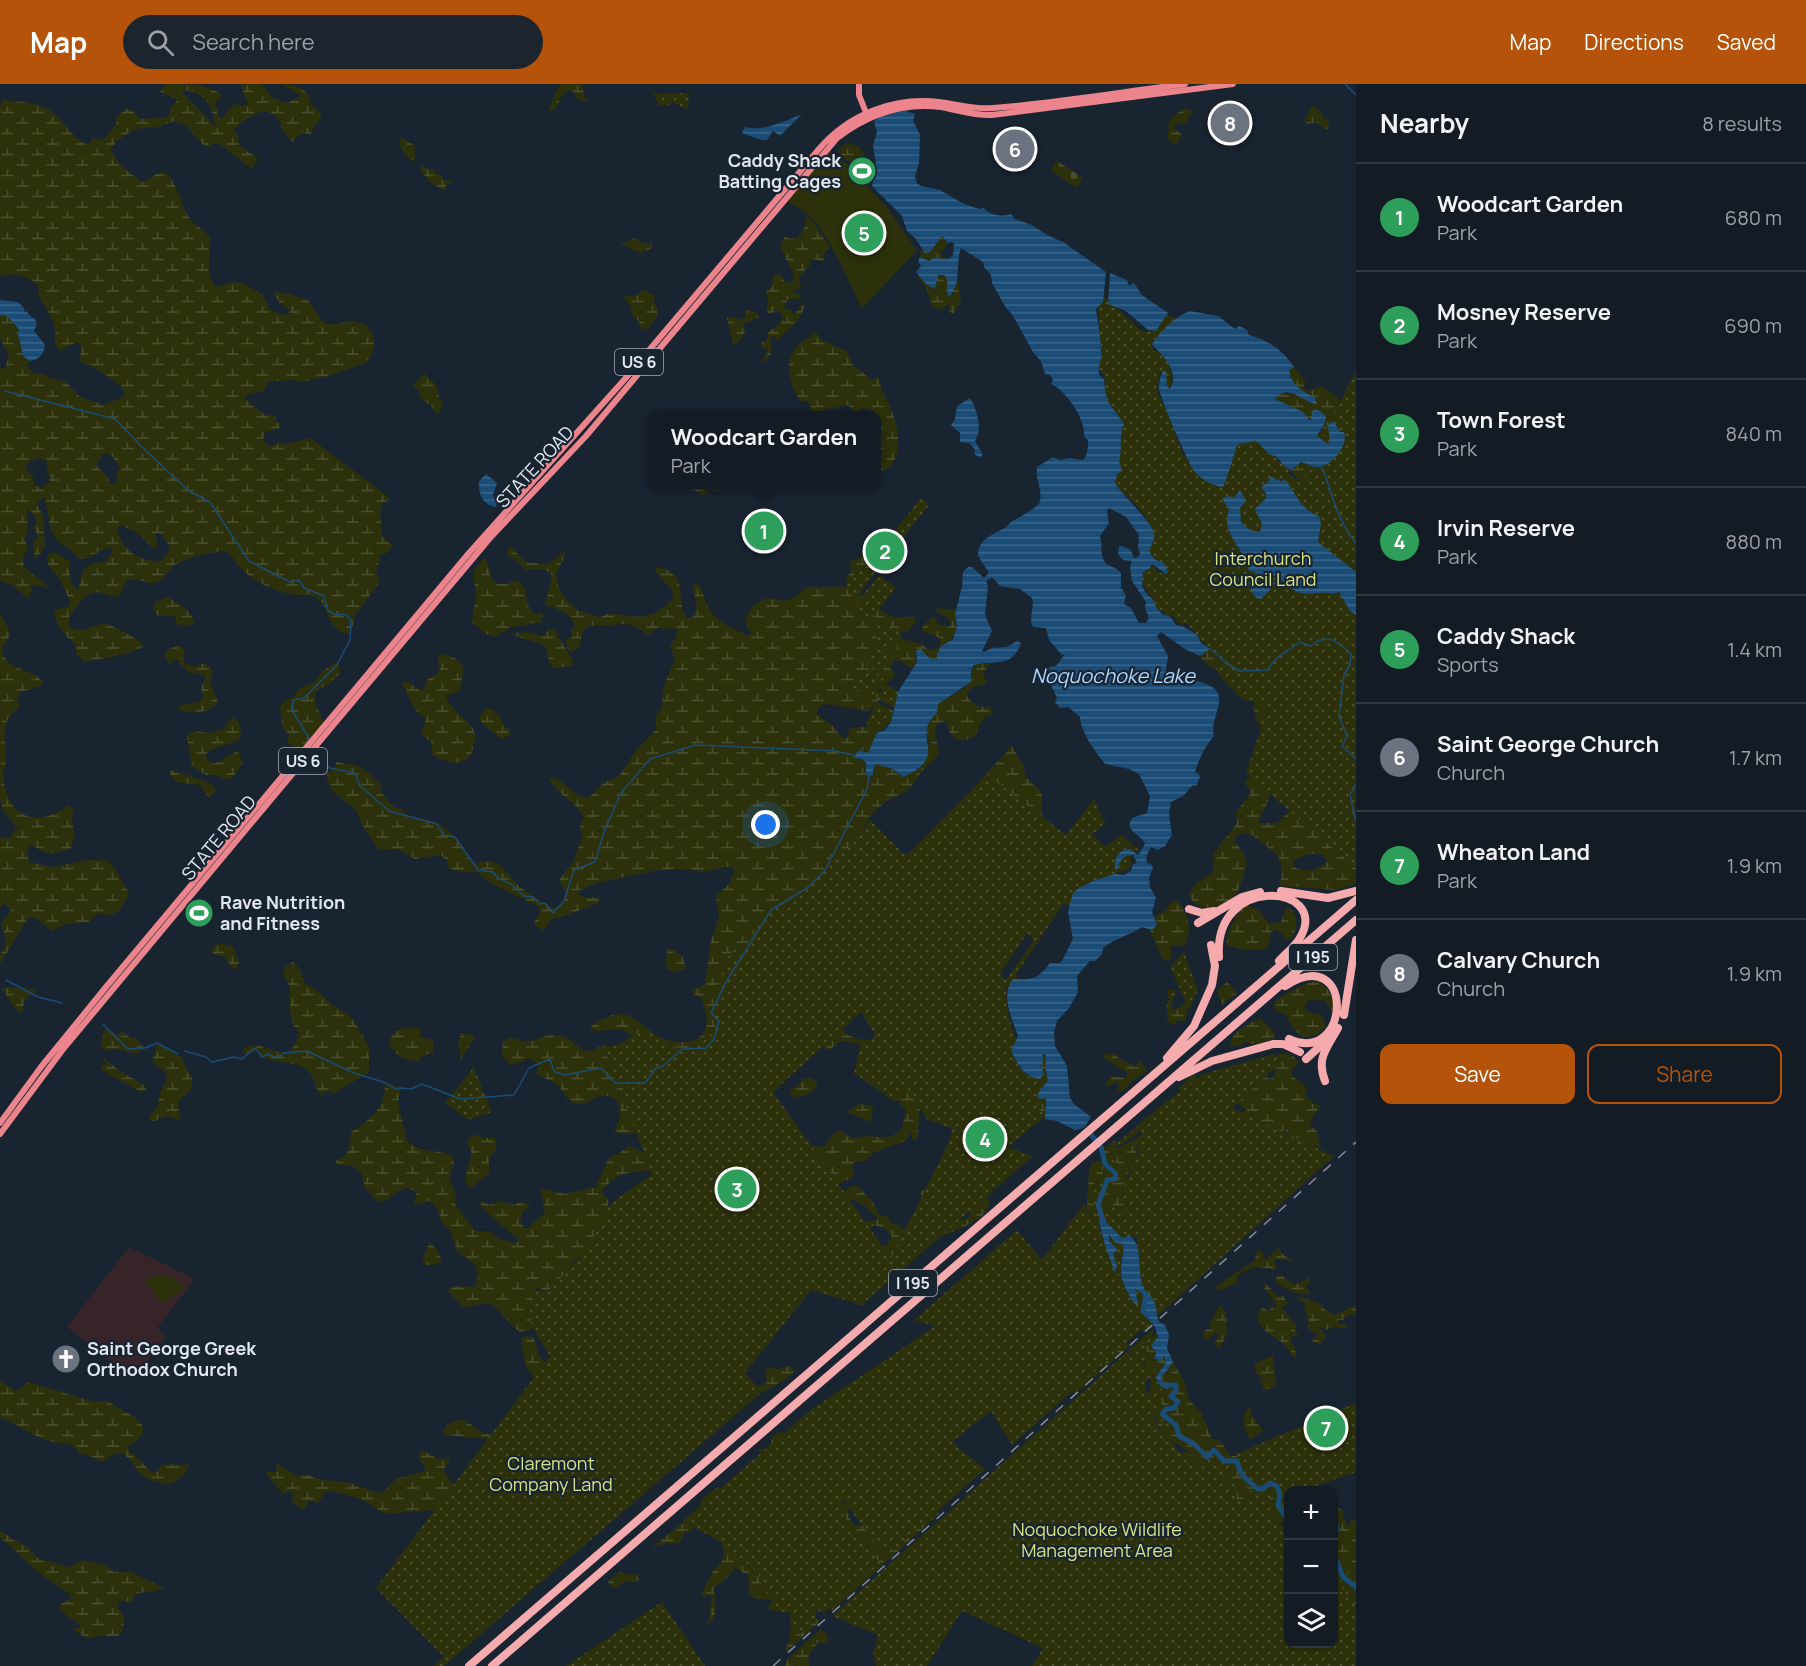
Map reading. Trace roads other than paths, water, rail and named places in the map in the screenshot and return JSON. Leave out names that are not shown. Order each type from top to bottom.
[{"type":"highway","points":[[1198,923],[1242,897],[1260,891],[1328,897],[1356,891]]},
{"type":"highway","points":[[1219,957],[1219,941],[1223,926],[1233,912],[1244,903],[1259,897],[1277,895],[1290,899],[1300,908],[1304,924],[1301,937],[1246,995]]},
{"type":"highway","name":"I 195","points":[[469,1666],[1356,900]]},
{"type":"highway","points":[[1189,909],[1202,913],[1221,909]]},
{"type":"highway","name":"I 195","points":[[492,1666],[1356,920]]},
{"type":"highway","points":[[1325,1081],[1321,1071],[1321,1060],[1338,1028],[1346,1006],[1356,940]]},
{"type":"highway","points":[[1135,1092],[1180,1044],[1196,1022],[1214,979],[1215,962],[1211,945]]},
{"type":"highway","points":[[1270,994],[1297,979],[1313,975],[1329,980],[1339,994],[1341,1006],[1339,1017],[1326,1035],[1308,1044],[1289,1039]]},
{"type":"highway","points":[[1306,1059],[1338,1028]]},
{"type":"highway","points":[[1160,1089],[1212,1061],[1270,1045],[1283,1044],[1300,1052]]},
{"type":"main road","points":[[859,84],[859,95],[867,116]]},
{"type":"main road","name":"STATE ROAD","points":[[0,1123],[41,1067],[138,948],[477,544],[609,398],[825,142],[836,132],[886,106],[908,102],[930,101],[982,109],[1185,84]]},
{"type":"main road","name":"STATE ROAD","points":[[0,1134],[103,1000],[490,538],[586,436],[827,148],[850,128],[867,116],[894,109],[924,106],[983,115],[997,114],[1233,84]]},
{"type":"water","name":"Noquochoke Lake","points":[[906,111],[915,114],[913,120],[920,135],[919,163],[915,177],[921,186],[940,190],[964,204],[979,209],[984,208],[993,214],[1001,216],[1011,214],[1015,219],[1032,225],[1063,242],[1106,272],[1103,302],[1096,309],[1101,346],[1099,375],[1104,379],[1110,404],[1124,424],[1119,461],[1122,470],[1117,475],[1115,483],[1152,528],[1154,538],[1149,551],[1154,559],[1164,563],[1168,572],[1166,574],[1152,564],[1143,572],[1142,585],[1162,614],[1171,617],[1176,625],[1198,636],[1200,642],[1210,649],[1200,656],[1185,649],[1161,632],[1157,636],[1168,656],[1165,677],[1168,681],[1180,678],[1211,686],[1219,698],[1214,720],[1214,736],[1200,758],[1195,772],[1200,777],[1196,786],[1193,785],[1183,796],[1171,802],[1169,814],[1172,835],[1165,846],[1158,850],[1151,847],[1146,857],[1147,863],[1153,868],[1149,878],[1150,887],[1156,898],[1152,912],[1157,925],[1152,930],[1142,927],[1103,948],[1102,954],[1095,961],[1090,961],[1077,976],[1078,992],[1069,1008],[1057,1021],[1054,1032],[1055,1046],[1067,1066],[1070,1098],[1091,1117],[1084,1128],[1075,1130],[1057,1121],[1045,1119],[1046,1098],[1039,1099],[1037,1095],[1048,1080],[1045,1067],[1046,1055],[1042,1054],[1044,1060],[1041,1065],[1044,1074],[1040,1079],[1025,1073],[1011,1051],[1018,1036],[1008,1008],[1007,993],[1013,979],[1034,977],[1050,963],[1062,961],[1073,939],[1068,912],[1073,893],[1095,880],[1115,874],[1124,875],[1131,871],[1133,864],[1137,863],[1133,855],[1130,855],[1124,857],[1117,870],[1115,869],[1116,858],[1122,851],[1130,849],[1138,855],[1145,844],[1129,825],[1132,818],[1147,813],[1150,796],[1139,774],[1129,769],[1105,764],[1086,735],[1080,717],[1068,707],[1060,708],[1055,702],[1057,698],[1050,683],[1049,667],[1056,666],[1065,654],[1062,655],[1049,640],[1046,628],[1033,627],[1032,598],[1020,589],[1000,586],[992,577],[986,581],[988,586],[985,615],[992,631],[982,651],[1007,647],[1017,641],[1021,643],[1013,657],[1007,660],[974,665],[971,670],[971,682],[938,704],[937,713],[927,730],[928,754],[925,762],[903,777],[893,769],[876,764],[873,775],[869,777],[866,774],[866,763],[862,759],[853,758],[859,750],[868,753],[877,733],[885,730],[891,722],[898,692],[917,662],[916,651],[921,649],[928,657],[936,660],[940,647],[953,639],[957,626],[955,614],[962,587],[963,572],[968,567],[972,567],[984,578],[989,573],[978,556],[980,546],[990,536],[1039,504],[1041,495],[1037,467],[1053,457],[1060,460],[1069,458],[1083,460],[1088,445],[1074,406],[1057,387],[1051,384],[1053,380],[1050,375],[1045,374],[1041,361],[1006,308],[983,262],[961,248],[956,286],[949,297],[947,280],[944,275],[938,275],[935,289],[926,284],[916,272],[921,266],[918,261],[920,257],[929,261],[933,258],[949,259],[953,255],[954,244],[948,243],[942,236],[930,252],[925,253],[907,231],[902,216],[872,186],[876,165],[873,145],[877,132],[874,121],[878,116]],"holes":[[[1109,508],[1126,517],[1139,535],[1140,554],[1134,558],[1131,550],[1122,546],[1119,546],[1118,554],[1123,560],[1132,561],[1130,568],[1132,581],[1146,602],[1145,608],[1149,618],[1146,623],[1139,623],[1131,608],[1124,604],[1126,596],[1121,587],[1121,573],[1108,565],[1102,556],[1100,536],[1109,523],[1107,511]]]},
{"type":"water","points":[[802,114],[780,136],[773,131],[767,140],[742,133],[745,127],[766,127]]},
{"type":"water","points":[[1110,273],[1127,280],[1129,286],[1134,283],[1142,295],[1168,313],[1156,331],[1148,330],[1126,311],[1108,304]]},
{"type":"water","points":[[0,300],[18,302],[24,311],[34,318],[37,323],[34,331],[45,345],[44,351],[38,358],[30,361],[23,356],[19,329],[7,316],[0,315]]},
{"type":"water","points":[[1190,311],[1218,316],[1235,329],[1239,326],[1247,330],[1249,335],[1269,343],[1285,355],[1294,367],[1289,371],[1293,381],[1299,388],[1315,398],[1317,404],[1286,392],[1275,399],[1303,412],[1310,421],[1313,410],[1322,412],[1326,417],[1324,426],[1317,436],[1328,444],[1330,443],[1328,425],[1331,422],[1334,422],[1340,432],[1344,432],[1344,443],[1333,460],[1316,467],[1301,462],[1291,470],[1284,466],[1277,457],[1269,454],[1257,441],[1239,444],[1236,447],[1223,487],[1208,482],[1195,472],[1175,430],[1159,388],[1164,370],[1167,386],[1170,389],[1173,383],[1172,371],[1166,359],[1152,345],[1159,334],[1179,316]]},
{"type":"water","points":[[970,398],[978,419],[979,430],[975,441],[983,455],[979,457],[974,454],[975,449],[969,443],[960,442],[960,433],[951,425],[955,419],[957,406]]},
{"type":"water","points":[[486,474],[497,483],[493,495],[497,503],[496,507],[487,504],[480,494],[479,481]]},
{"type":"water","points":[[1271,477],[1280,481],[1285,480],[1304,506],[1319,516],[1321,523],[1318,542],[1356,572],[1356,615],[1350,611],[1339,592],[1310,594],[1297,592],[1271,574],[1269,578],[1275,583],[1274,586],[1261,599],[1255,597],[1247,582],[1265,584],[1254,572],[1249,571],[1245,558],[1228,529],[1229,508],[1223,498],[1228,496],[1234,498],[1240,490],[1246,501],[1240,508],[1241,522],[1250,530],[1260,532],[1262,524],[1255,509],[1266,498],[1266,493],[1261,487]]},
{"type":"water","points":[[1102,1218],[1121,1237],[1129,1235],[1137,1245],[1142,1284],[1154,1302],[1159,1322],[1165,1325],[1169,1335],[1167,1348],[1173,1362],[1161,1378],[1163,1383],[1169,1387],[1168,1390],[1160,1385],[1156,1377],[1165,1364],[1165,1359],[1164,1356],[1160,1362],[1154,1359],[1156,1353],[1151,1345],[1158,1337],[1155,1327],[1144,1314],[1145,1295],[1135,1289],[1138,1302],[1136,1305],[1121,1275],[1124,1245],[1114,1242],[1109,1234],[1109,1241],[1118,1250],[1113,1254],[1117,1266],[1115,1273],[1099,1221]]},
{"type":"waterway","points":[[1345,84],[1356,95]]},
{"type":"waterway","points":[[5,391],[115,419],[189,491],[210,502],[249,561],[290,582],[299,580],[304,588],[324,596],[328,611],[337,615],[345,614],[351,620],[350,640],[337,665],[304,698],[293,700],[292,710],[309,738]]},
{"type":"waterway","points":[[1319,466],[1323,469],[1345,528],[1356,543]]},
{"type":"waterway","points":[[1211,649],[1226,663],[1240,671],[1268,670],[1278,658],[1300,642],[1311,646],[1327,639],[1342,645],[1351,654],[1350,665],[1344,675],[1339,716],[1347,736],[1342,746],[1356,759]]},
{"type":"waterway","points":[[321,748],[325,753],[324,763],[330,768],[355,773],[360,786],[389,811],[437,824],[443,835],[455,837],[478,870],[493,872],[524,896],[533,897],[540,904],[545,903],[553,913],[564,901],[574,870],[595,862],[605,829],[621,793],[650,759],[696,745],[836,751],[853,755]]},
{"type":"waterway","points":[[185,1051],[206,1057],[212,1062],[234,1057],[242,1059],[255,1048],[262,1057],[268,1054],[276,1058],[284,1053],[307,1051],[354,1073],[386,1083],[395,1089],[411,1089],[422,1084],[460,1099],[514,1095],[529,1068],[550,1059],[554,1071],[564,1075],[601,1068],[615,1083],[645,1083],[656,1068],[663,1066],[682,1049],[706,1048],[714,1039],[719,1021],[711,1013],[726,982],[771,910],[807,888],[824,872],[867,789],[869,777]]},
{"type":"waterway","points":[[1356,784],[1350,795],[1356,822]]},
{"type":"waterway","points":[[6,980],[38,997],[62,1003]]},
{"type":"waterway","points":[[103,1024],[128,1049],[145,1048],[157,1043],[178,1054]]},
{"type":"waterway","points":[[1092,1136],[1095,1139]]},
{"type":"waterway","points":[[1101,1147],[1105,1164],[1116,1174],[1115,1179],[1107,1180],[1098,1205],[1104,1223]]},
{"type":"waterway","points":[[1144,1293],[1146,1294],[1143,1311],[1148,1316]]},
{"type":"waterway","points":[[1161,1383],[1176,1385],[1176,1390],[1171,1396],[1178,1402],[1174,1408],[1166,1409],[1162,1414],[1176,1425],[1179,1436],[1194,1444],[1207,1457],[1214,1450],[1224,1461],[1237,1461],[1247,1480],[1258,1489],[1270,1483],[1277,1486],[1280,1495],[1278,1505],[1284,1515]]},
{"type":"waterway","points":[[1338,1564],[1343,1577],[1356,1587]]},
{"type":"railway","points":[[773,1666],[1356,1142]]},
{"type":"place","name":"Calvary Church","points":[[1230,123]]},
{"type":"place","name":"Saint George Church","points":[[1015,149]]},
{"type":"place","name":"Caddy Shack Batting Cages","points":[[862,171]]},
{"type":"place","name":"Caddy Shack","points":[[864,233]]},
{"type":"place","name":"Woodcart Garden","points":[[764,531]]},
{"type":"place","name":"Mosney Reserve","points":[[885,551]]},
{"type":"place","name":"Rave Nutrition and Fitness","points":[[199,913]]},
{"type":"place","name":"Irvin Reserve","points":[[985,1139]]},
{"type":"place","name":"Town Forest","points":[[737,1189]]},
{"type":"place","name":"Saint George Greek Orthodox Church","points":[[66,1359]]},
{"type":"place","name":"Wheaton Land","points":[[1326,1428]]},
{"type":"park label","name":"Interchurch Council Land","points":[[1263,569]]},
{"type":"park label","name":"Claremont Company Land","points":[[551,1474]]},
{"type":"park label","name":"Noquochoke Wildlife Management Area","points":[[1097,1540]]}]
